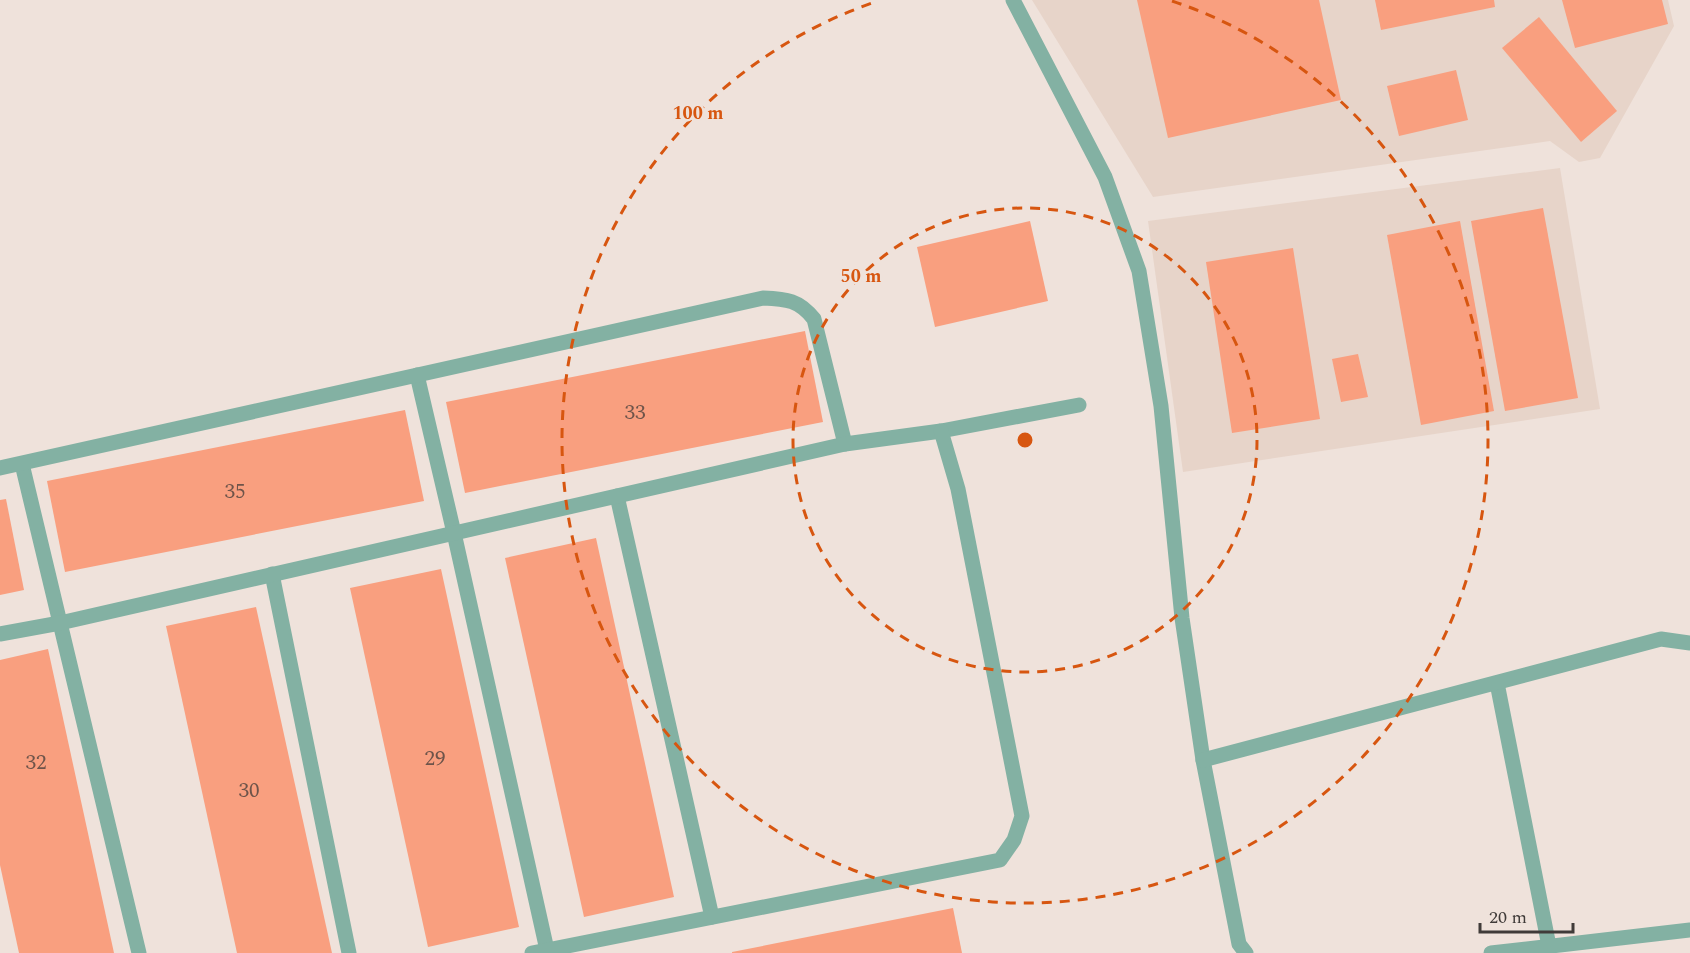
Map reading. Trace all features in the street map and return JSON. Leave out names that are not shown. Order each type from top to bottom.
[{"type":"lane","points":[[1013,0],[1105,177],[1139,271],[1161,406],[1182,618],[1203,760],[1239,944],[1246,953]]},
{"type":"lane","points":[[0,468],[764,298],[788,299],[805,308],[814,319],[845,444]]},
{"type":"lane","points":[[417,375],[454,533],[539,952],[1000,860],[1014,840],[1022,816],[958,489],[941,431]]},
{"type":"lane","points":[[0,634],[845,444],[941,431],[1079,405]]},
{"type":"lane","points":[[22,464],[139,953]]},
{"type":"lane","points":[[617,496],[712,917]]},
{"type":"lane","points":[[272,574],[349,953]]},
{"type":"lane","points":[[1203,760],[1661,639],[1690,643]]},
{"type":"lane","points":[[1497,682],[1549,946]]},
{"type":"lane","points":[[1491,953],[1690,930]]},
{"type":"shaded area","points":[[1032,0],[1668,0],[1674,26],[1600,158],[1579,162],[1550,141],[1153,197]]},
{"type":"shaded area","points":[[1560,168],[1600,409],[1183,472],[1148,221]]},
{"type":"building","points":[[1137,0],[1319,0],[1341,100],[1168,138]]},
{"type":"building","points":[[1375,0],[1494,0],[1495,7],[1381,30]]},
{"type":"building","points":[[1562,0],[1662,0],[1668,24],[1575,48]]},
{"type":"building","points":[[1539,17],[1617,111],[1581,142],[1502,48]]},
{"type":"building","points":[[1456,70],[1468,120],[1399,136],[1387,86]]},
{"type":"building","points":[[1543,208],[1578,398],[1505,411],[1471,221]]},
{"type":"building","points":[[1030,221],[1048,301],[935,327],[917,247]]},
{"type":"building","points":[[1460,221],[1494,411],[1421,425],[1387,235]]},
{"type":"building","points":[[1293,248],[1320,419],[1232,433],[1206,262]]},
{"type":"building","points":[[805,331],[823,422],[465,493],[446,402]]},
{"type":"building","points":[[1358,354],[1368,397],[1341,402],[1332,359]]},
{"type":"building","points":[[405,410],[424,501],[65,572],[47,481]]},
{"type":"building","points":[[6,499],[24,590],[0,595],[0,500]]},
{"type":"building","points":[[596,538],[674,897],[584,917],[505,558]]},
{"type":"building","points":[[441,569],[519,927],[428,947],[350,588]]},
{"type":"building","points":[[256,607],[332,953],[237,953],[166,626]]},
{"type":"building","points":[[48,649],[114,953],[19,953],[0,865],[0,660]]},
{"type":"building","points":[[953,908],[962,953],[732,953],[732,952]]}]
